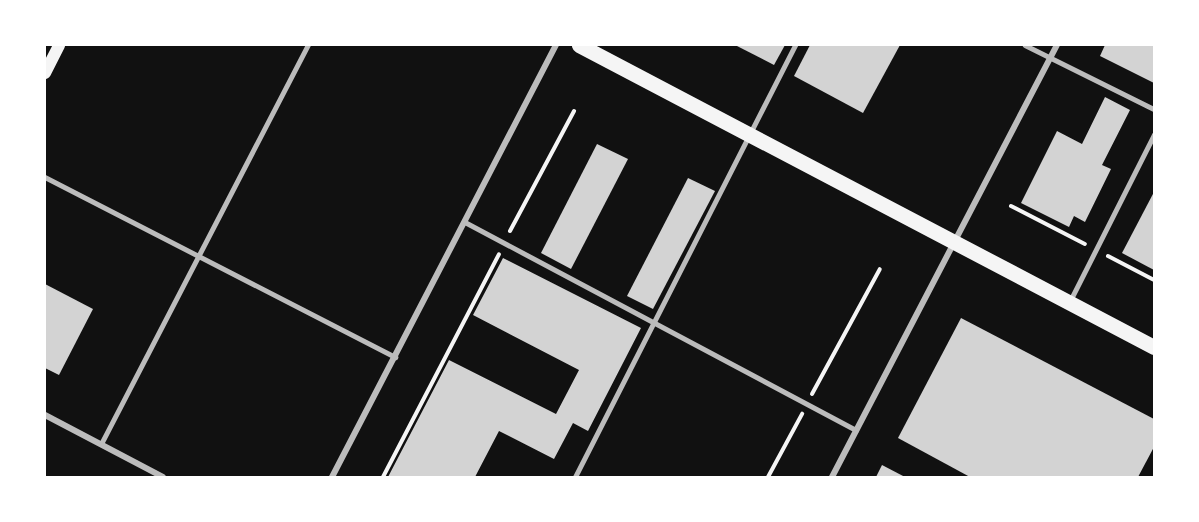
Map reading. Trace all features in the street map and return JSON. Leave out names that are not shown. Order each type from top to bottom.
[{"type":"main road","points":[[45,73],[59,45]]},
{"type":"main road","points":[[579,45],[1154,348]]},
{"type":"street","points":[[332,477],[556,45]]},
{"type":"street","points":[[832,477],[1057,45]]},
{"type":"street","points":[[45,415],[163,477]]},
{"type":"lane","points":[[101,444],[308,45]]},
{"type":"lane","points":[[575,477],[655,325],[748,133],[795,45]]},
{"type":"lane","points":[[1025,45],[1154,109]]},
{"type":"lane","points":[[1070,302],[1154,135]]},
{"type":"lane","points":[[45,177],[197,259],[394,357]]},
{"type":"lane","points":[[465,222],[856,430]]},
{"type":"path","points":[[383,477],[574,111]]},
{"type":"path","points":[[768,477],[880,269]]},
{"type":"building","points":[[735,45],[785,45],[774,65]]},
{"type":"building","points":[[810,45],[900,45],[863,113],[794,76]]},
{"type":"building","points":[[1105,45],[1154,45],[1154,83],[1100,56]]},
{"type":"building","points":[[1105,97],[1130,110],[1102,165],[1111,169],[1085,222],[1074,216],[1069,227],[1021,203],[1057,131],[1082,144]]},
{"type":"building","points":[[597,144],[628,159],[571,269],[541,253]]},
{"type":"building","points":[[688,178],[715,191],[653,309],[627,296]]},
{"type":"building","points":[[1154,192],[1154,270],[1122,253]]},
{"type":"building","points":[[503,258],[641,328],[588,431],[573,423],[554,459],[499,431],[475,477],[388,477],[449,360],[556,414],[579,370],[473,315]]},
{"type":"building","points":[[45,284],[93,309],[59,375],[45,368]]},
{"type":"building","points":[[961,318],[1154,419],[1154,447],[1138,477],[970,477],[898,438]]},
{"type":"building","points":[[882,465],[905,477],[876,477]]}]
